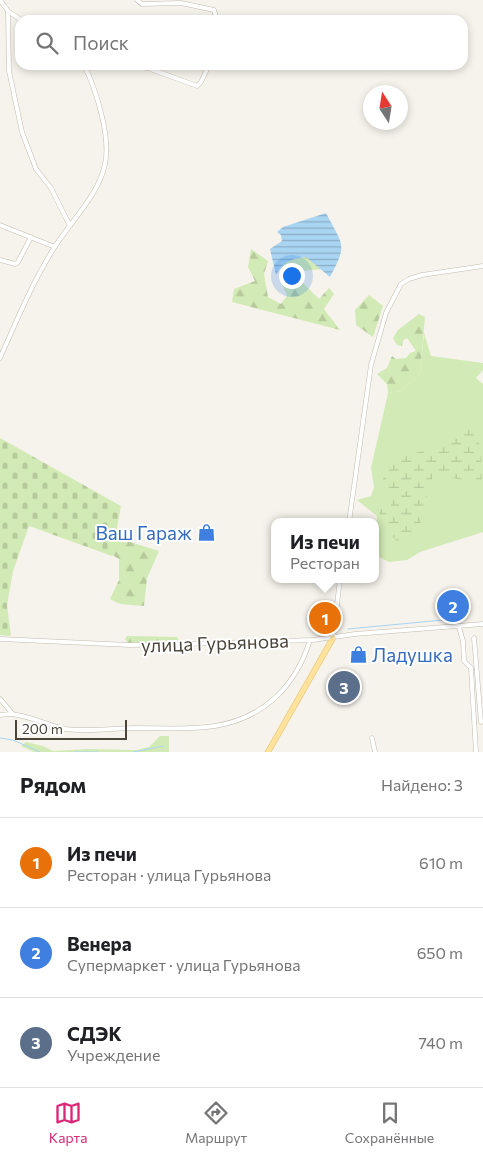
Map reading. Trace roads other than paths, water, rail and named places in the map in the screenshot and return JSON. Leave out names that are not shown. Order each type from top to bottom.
[{"type":"main road","points":[[268,752],[333,638]]},
{"type":"street","points":[[0,0],[8,11],[15,16]]},
{"type":"street","points":[[137,0],[142,4],[180,3],[214,10],[216,15]]},
{"type":"street","points":[[8,11],[9,71],[22,132],[36,168],[50,188],[70,226]]},
{"type":"street","points":[[0,358],[36,279],[102,175],[107,154],[100,113],[92,83],[86,70]]},
{"type":"street","points":[[153,70],[197,86],[202,82],[207,70]]},
{"type":"street","points":[[0,225],[55,247]]},
{"type":"street","points":[[0,260],[15,264],[18,262],[31,237]]},
{"type":"street","points":[[350,518],[371,365],[386,313],[401,284],[422,275],[483,266]]},
{"type":"street","points":[[333,638],[340,583]]},
{"type":"street","name":"улица Гурьянова","points":[[0,639],[130,645],[310,640],[354,634],[483,624]]},
{"type":"street","points":[[460,627],[464,661],[471,668],[476,752]]},
{"type":"street","points":[[474,638],[482,722]]},
{"type":"street","points":[[0,715],[12,713],[66,729],[215,726],[246,717],[278,697],[289,685],[300,667],[310,640]]},
{"type":"street","points":[[0,699],[12,713]]},
{"type":"street","points":[[372,738],[376,752]]},
{"type":"water","points":[[326,213],[341,245],[339,257],[330,277],[306,257],[288,262],[276,275],[270,249],[282,241],[281,235],[277,232],[283,227]]},
{"type":"waterway","points":[[348,629],[443,620]]},
{"type":"waterway","points":[[0,738],[13,740],[40,752]]},
{"type":"waterway","points":[[133,752],[164,746]]},
{"type":"waterway","points":[[74,752],[98,752]]},
{"type":"place","name":"Ваш Гараж","points":[[206,533]]},
{"type":"place","name":"Венера","points":[[453,606]]},
{"type":"place","name":"Из печи","points":[[325,618]]},
{"type":"place","name":"Ладушка","points":[[358,655]]},
{"type":"place","name":"СДЭК","points":[[344,687]]}]
